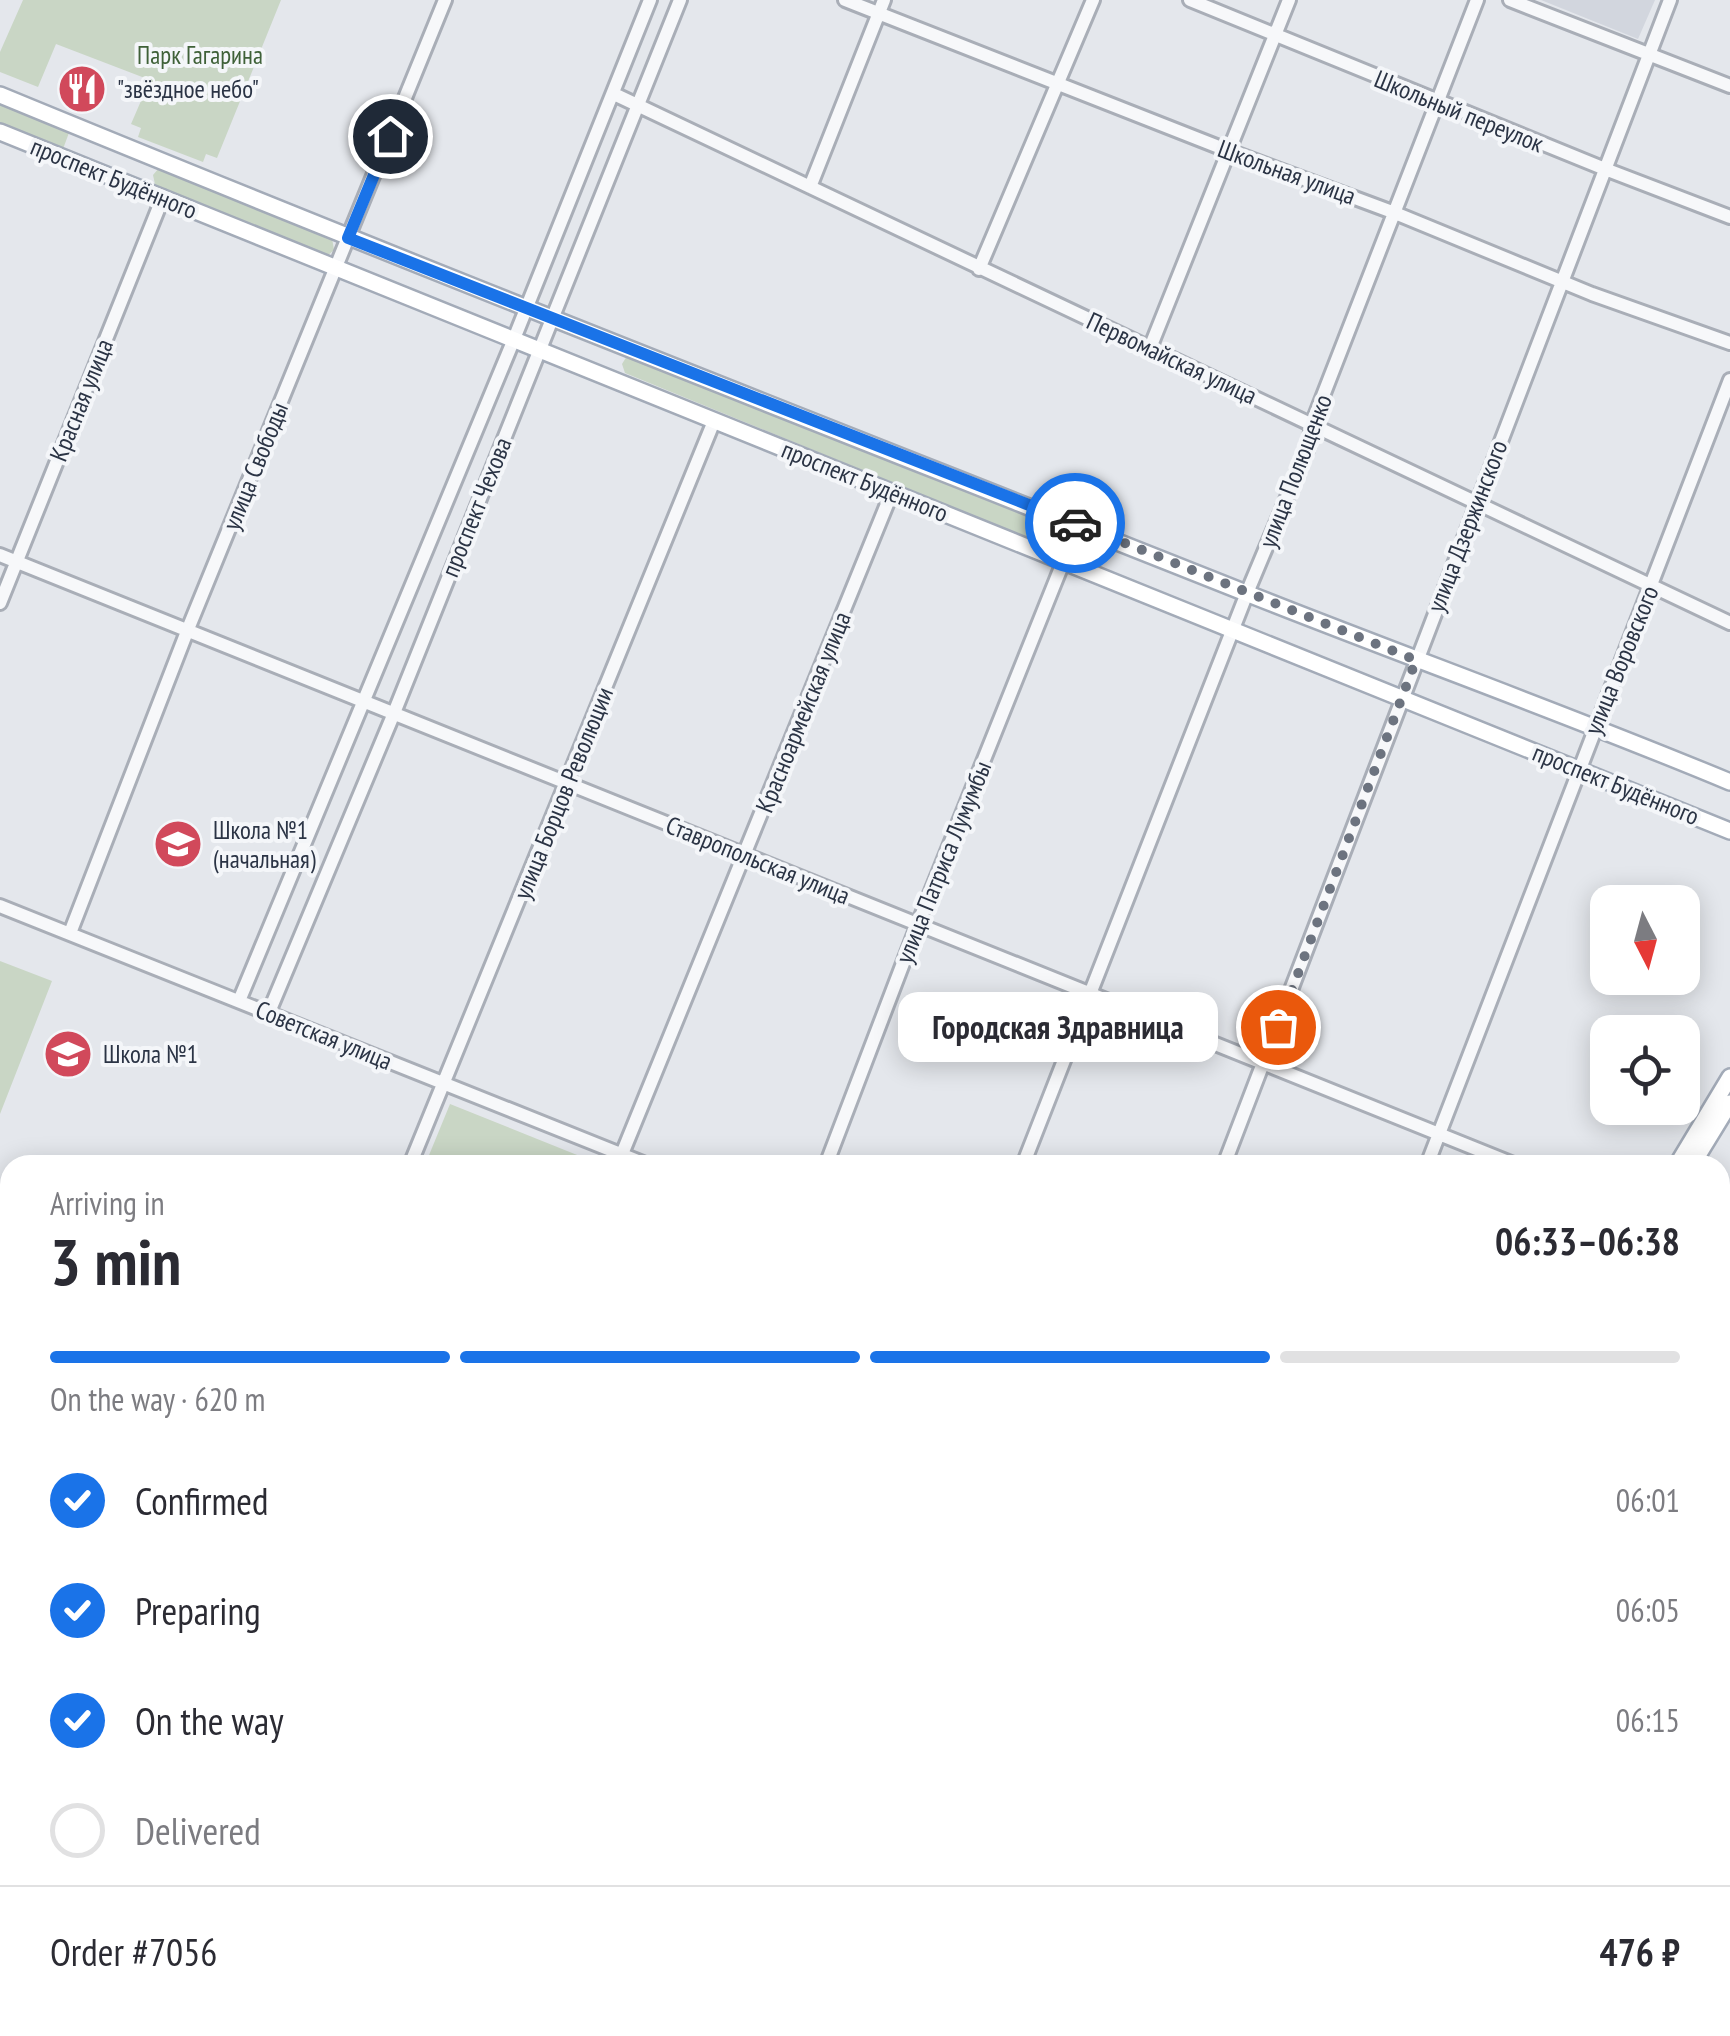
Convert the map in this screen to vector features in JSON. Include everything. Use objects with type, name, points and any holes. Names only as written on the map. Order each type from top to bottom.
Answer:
[{"type":"main road","name":"проспект Будённого","points":[[0,95],[348,238],[1246,594],[1596,726],[1730,782]]},
{"type":"main road","points":[[66,158],[77,127]]},
{"type":"main road","name":"проспект Будённого","points":[[0,132],[1730,831]]},
{"type":"main road","points":[[1057,557],[1064,519]]},
{"type":"main road","points":[[1683,1155],[1730,1078]]},
{"type":"main road","points":[[1698,1155],[1730,1104]]},
{"type":"street","name":"улица Свободы","points":[[70,933],[188,628],[445,0]]},
{"type":"street","name":"проспект Чехова","points":[[239,1001],[650,0]]},
{"type":"street","name":"проспект Чехова","points":[[268,1012],[394,713],[680,0]]},
{"type":"street","name":"Школьная улица","points":[[845,0],[881,7],[1058,84],[1396,213],[1562,282],[1730,343]]},
{"type":"street","points":[[979,269],[1093,0]]},
{"type":"street","name":"Школьный переулок","points":[[1190,0],[1730,217]]},
{"type":"street","points":[[1150,348],[1289,0]]},
{"type":"street","name":"улица Полющенко","points":[[1027,1155],[1246,594],[1310,446],[1312,424],[1477,0]]},
{"type":"street","points":[[1510,0],[1730,86]]},
{"type":"street","name":"улица Дзержинского","points":[[1228,1155],[1670,0]]},
{"type":"street","points":[[810,187],[881,7]]},
{"type":"street","name":"Первомайская улица","points":[[614,94],[1730,623]]},
{"type":"street","name":"Красная улица","points":[[0,603],[163,197]]},
{"type":"street","name":"улица Воровского","points":[[1431,1155],[1730,380]]},
{"type":"street","name":"улица Борцов Революции","points":[[414,1155],[714,421]]},
{"type":"street","name":"Красноармейская улица","points":[[622,1154],[892,492]]},
{"type":"street","name":"Ставропольская улица","points":[[0,555],[1491,1155]]},
{"type":"street","name":"улица Патриса Лумумбы","points":[[830,1155],[1057,557]]},
{"type":"street","name":"Советская улица","points":[[0,906],[622,1154]]},
{"type":"shaded area","points":[[1541,0],[1655,0],[1638,39]]},
{"type":"green space","name":"Парк Гагарина","points":[[23,0],[281,0],[217,158],[206,154],[203,162],[138,137],[141,128],[131,124],[150,80],[56,44],[38,87],[0,72],[0,52]]},
{"type":"green space","points":[[0,101],[70,130],[63,149],[0,125]]},
{"type":"green space","points":[[159,168],[167,168],[332,238],[334,250],[326,257],[156,189],[153,175]]},
{"type":"green space","points":[[627,356],[1037,520],[1045,525],[1045,540],[1040,543],[625,373],[622,364]]},
{"type":"green space","points":[[0,961],[52,981],[0,1114]]},
{"type":"green space","points":[[450,1104],[577,1155],[429,1155]]},
{"type":"way so far","points":[[1075,523],[1416,660],[1278,1027]]},
{"type":"place","name":"\"звёздное небо\"","points":[[82,89]]},
{"type":"place","name":"Школа №1 (начальная)","points":[[178,844]]},
{"type":"place","name":"Городская Здравница","points":[[1278,1027]]},
{"type":"place","name":"Школа №1","points":[[68,1054]]},
{"type":"route","points":[[390,136],[348,238],[1075,523]]}]
